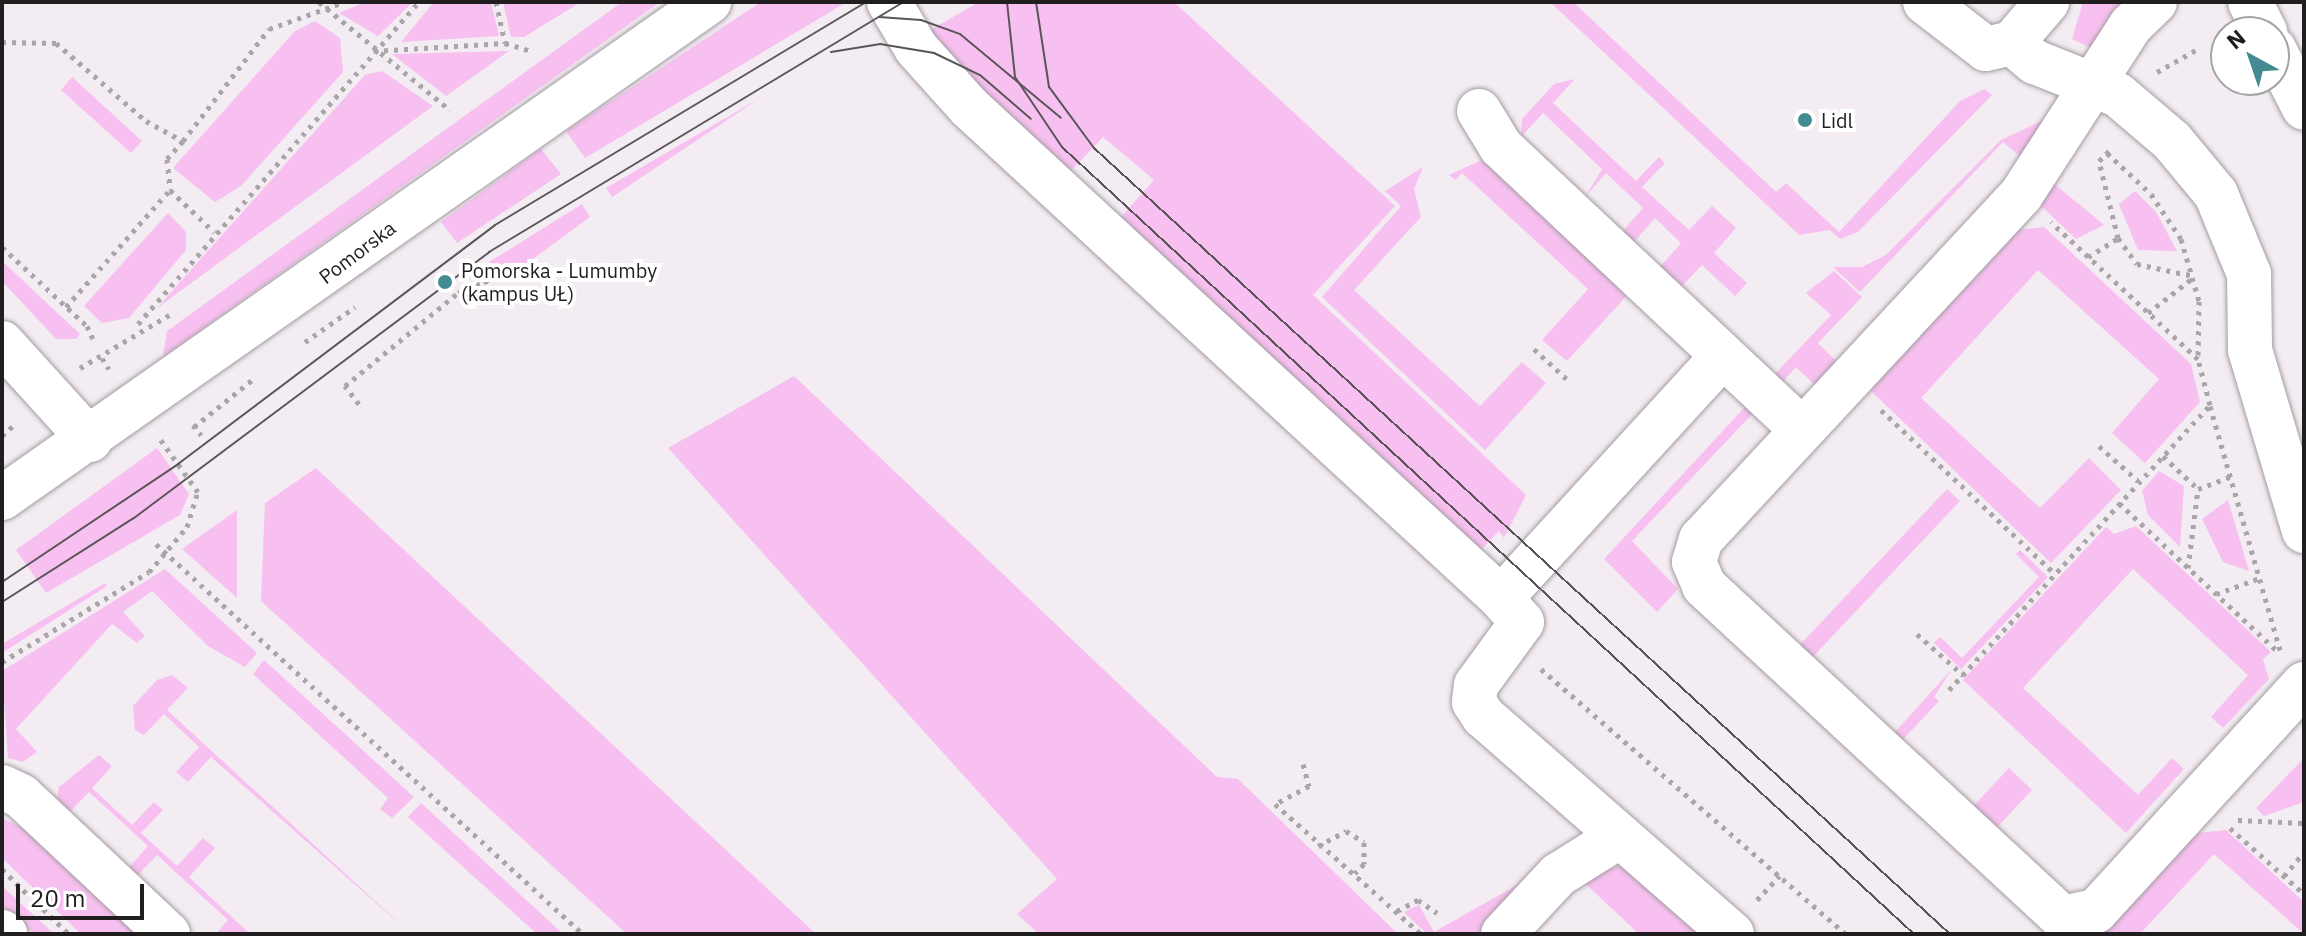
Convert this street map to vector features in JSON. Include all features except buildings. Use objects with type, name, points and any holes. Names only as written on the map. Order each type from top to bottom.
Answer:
[{"type":"street","name":"Pomorska","points":[[6,489],[90,440],[709,2]]},
{"type":"street","points":[[889,2],[916,48],[969,107],[1501,598],[1522,622],[1511,641],[1481,674],[1474,702],[1732,934]]},
{"type":"street","points":[[1925,2],[1971,43],[1986,49],[2012,43],[2047,2]]},
{"type":"street","points":[[2155,2],[2095,82],[2021,195],[1701,539],[1697,574],[2053,916],[2096,911],[2304,684]]},
{"type":"street","points":[[2012,43],[2058,73],[2095,82],[2143,115],[2192,161],[2238,234],[2249,274],[2250,350],[2304,531]]},
{"type":"street","points":[[2290,80],[2304,108]]},
{"type":"street","points":[[1479,111],[1501,147],[1801,429]]},
{"type":"street","points":[[2,343],[90,440]]},
{"type":"street","points":[[1501,598],[1723,356]]},
{"type":"street","points":[[2,787],[21,796],[168,934]]},
{"type":"street","points":[[1503,934],[1558,875],[1620,836]]},
{"type":"path","points":[[319,2],[374,51],[450,110]]},
{"type":"path","points":[[214,232],[170,190],[167,159],[269,29],[293,14],[326,9],[344,2]]},
{"type":"path","points":[[138,324],[214,232],[419,2]]},
{"type":"path","points":[[496,2],[505,43]]},
{"type":"path","points":[[2,42],[56,43],[146,121],[183,141]]},
{"type":"path","points":[[374,51],[505,43],[531,51]]},
{"type":"path","points":[[2143,115],[2099,161],[2118,238],[2137,264],[2195,276]]},
{"type":"path","points":[[2107,153],[2170,217],[2195,276],[2198,359],[2282,657],[2119,503]]},
{"type":"path","points":[[66,307],[170,190]]},
{"type":"path","points":[[2021,195],[2198,359]]},
{"type":"path","points":[[2088,257],[2118,238]]},
{"type":"path","points":[[2,247],[66,307],[95,343]]},
{"type":"path","points":[[2148,313],[2195,276]]},
{"type":"path","points":[[359,404],[345,386],[458,293],[485,280],[498,298]]},
{"type":"path","points":[[74,370],[171,314]]},
{"type":"path","points":[[1534,349],[1570,382]]},
{"type":"path","points":[[1848,379],[2055,574]]},
{"type":"path","points":[[1949,690],[2210,405]]},
{"type":"path","points":[[187,418],[201,435]]},
{"type":"path","points":[[2,662],[168,554],[199,499],[160,439]]},
{"type":"path","points":[[2099,446],[2138,481]]},
{"type":"path","points":[[2163,456],[2198,489]]},
{"type":"path","points":[[2198,489],[2230,477]]},
{"type":"path","points":[[2188,568],[2198,489]]},
{"type":"path","points":[[156,544],[583,934]]},
{"type":"path","points":[[2216,594],[2260,578]]},
{"type":"path","points":[[1917,634],[1963,675]]},
{"type":"path","points":[[1511,641],[1846,934]]},
{"type":"path","points":[[1303,764],[1309,786],[1275,804],[1318,846],[1355,873],[1421,934]]},
{"type":"path","points":[[2304,823],[2221,819],[2304,894]]},
{"type":"path","points":[[1318,846],[1346,831],[1364,842],[1364,864],[1355,873]]},
{"type":"path","points":[[2284,876],[2304,852]]},
{"type":"path","points":[[1397,912],[1418,900],[1437,913]]},
{"type":"shaded area","points":[[365,2],[413,2],[378,36],[339,13]]},
{"type":"shaded area","points":[[434,2],[491,2],[499,36],[401,42]]},
{"type":"shaded area","points":[[503,2],[581,2],[524,37],[511,37]]},
{"type":"shaded area","points":[[622,2],[660,2],[163,357],[167,331]]},
{"type":"shaded area","points":[[761,2],[847,2],[585,158],[566,131]]},
{"type":"shaded area","points":[[979,2],[1174,2],[1395,206],[1313,295],[1526,495],[1504,538],[1499,531],[1480,551],[1121,217],[1154,180],[1103,137],[1070,172],[978,87],[930,30]]},
{"type":"shaded area","points":[[1550,2],[1573,2],[1776,192],[1786,183],[1839,232],[1960,101],[1985,89],[1992,95],[1858,232],[1840,239],[1830,230],[1799,235]]},
{"type":"shaded area","points":[[2083,2],[2122,2],[2093,49],[2072,39]]},
{"type":"shaded area","points":[[315,21],[340,38],[343,72],[241,186],[215,202],[173,168],[295,31]]},
{"type":"shaded area","points":[[509,51],[446,96],[392,54]]},
{"type":"shaded area","points":[[382,71],[433,106],[157,308],[365,75]]},
{"type":"shaded area","points":[[72,77],[142,141],[131,153],[61,90]]},
{"type":"shaded area","points":[[1575,79],[1553,103],[1636,181],[1659,157],[1665,163],[1642,187],[1689,230],[1712,206],[1736,228],[1714,253],[1747,283],[1735,296],[1702,265],[1681,287],[1659,268],[1681,243],[1655,218],[1633,243],[1622,232],[1643,208],[1606,173],[1585,197],[1602,169],[1543,113],[1521,137],[1522,119],[1554,84]]},
{"type":"shaded area","points":[[760,98],[612,197],[606,188]]},
{"type":"shaded area","points":[[2054,115],[2026,161],[2003,142],[1860,292],[1833,267],[1862,267],[1886,255],[2001,140]]},
{"type":"shaded area","points":[[541,149],[561,174],[457,243],[441,222]]},
{"type":"shaded area","points":[[1486,158],[1632,290],[1567,361],[1542,340],[1588,289],[1462,173],[1455,180],[1449,175]]},
{"type":"shaded area","points":[[1423,167],[1414,189],[1421,217],[1354,290],[1480,406],[1522,362],[1546,383],[1485,450],[1322,297],[1401,206],[1385,191]]},
{"type":"shaded area","points":[[2052,182],[2104,225],[2076,239],[2038,203]]},
{"type":"shaded area","points":[[2135,191],[2156,212],[2177,251],[2138,250],[2119,204]]},
{"type":"shaded area","points":[[582,204],[590,217],[503,281],[489,262]]},
{"type":"shaded area","points":[[168,213],[186,232],[186,250],[129,318],[102,323],[84,306]]},
{"type":"shaded area","points":[[2044,227],[2191,364],[2200,402],[2145,463],[2112,433],[2159,379],[2038,270],[1921,398],[2040,508],[2089,458],[2121,490],[2051,563],[1868,388],[2016,230]]},
{"type":"shaded area","points":[[2,261],[80,334],[76,339],[56,339],[2,281]]},
{"type":"shaded area","points":[[1834,271],[1862,297],[1818,343],[1840,365],[1820,390],[1796,367],[1779,386],[1775,374],[1831,315],[1806,293]]},
{"type":"shaded area","points":[[794,376],[1217,777],[1238,779],[1398,934],[1039,934],[1017,914],[1057,879],[668,448]]},
{"type":"shaded area","points":[[1745,407],[1756,410],[1632,541],[1678,589],[1657,612],[1604,559]]},
{"type":"shaded area","points":[[157,448],[189,494],[180,515],[46,593],[16,550]]},
{"type":"shaded area","points":[[316,468],[816,934],[627,934],[261,601],[265,503]]},
{"type":"shaded area","points":[[2159,471],[2184,486],[2180,547],[2148,515],[2142,491]]},
{"type":"shaded area","points":[[1947,489],[1960,501],[1808,662],[1795,650]]},
{"type":"shaded area","points":[[2228,500],[2249,571],[2223,562],[2202,519]]},
{"type":"shaded area","points":[[237,510],[237,598],[182,549]]},
{"type":"shaded area","points":[[2136,526],[2271,652],[2263,659],[2269,679],[2223,728],[2211,717],[2248,675],[2133,569],[2023,688],[2138,795],[2172,758],[2184,769],[2126,833],[1963,680],[2106,527],[2114,534]]},
{"type":"shaded area","points":[[2020,550],[2048,577],[1961,669],[1934,643],[1940,637],[1962,658],[2039,577],[2016,554]]},
{"type":"shaded area","points":[[165,569],[257,653],[245,667],[208,646],[152,591],[123,612],[145,636],[137,643],[112,624],[16,729],[37,752],[23,762],[8,758],[2,671]]},
{"type":"shaded area","points":[[105,583],[107,586],[2,653],[2,644]]},
{"type":"shaded area","points":[[264,660],[414,797],[392,818],[380,809],[388,798],[253,674]]},
{"type":"shaded area","points":[[1952,669],[1934,697],[1939,701],[1895,748],[1887,741]]},
{"type":"shaded area","points":[[172,675],[188,688],[167,710],[411,934],[211,757],[188,782],[176,772],[199,747],[164,714],[144,735],[135,730],[133,706],[157,680]]},
{"type":"shaded area","points":[[99,755],[112,766],[92,788],[132,825],[154,802],[163,810],[141,833],[177,866],[203,838],[215,848],[189,877],[250,934],[216,934],[228,920],[157,855],[135,878],[127,870],[148,846],[89,792],[68,814],[56,802],[59,787]]},
{"type":"shaded area","points":[[2304,758],[2304,802],[2264,816],[2256,808]]},
{"type":"shaded area","points":[[2009,768],[2032,790],[1988,837],[1965,815]]},
{"type":"shaded area","points":[[421,803],[563,934],[537,934],[408,817]]},
{"type":"shaded area","points":[[2,818],[23,828],[137,934],[81,934],[2,858]]},
{"type":"shaded area","points":[[2226,830],[2304,902],[2304,934],[2214,854],[2140,934],[2071,934],[2190,834]]},
{"type":"shaded area","points":[[1621,866],[1707,934],[1639,934],[1577,876]]},
{"type":"shaded area","points":[[1526,880],[1480,934],[1427,934],[1404,912],[1419,905],[1434,932]]},
{"type":"shaded area","points":[[2,886],[54,934],[34,934],[2,906]]},
{"type":"tram line","points":[[2,582],[178,464],[495,225],[866,2]]},
{"type":"tram line","points":[[2,602],[134,518],[489,252],[903,2]]},
{"type":"tram line","points":[[1007,2],[1015,77],[1062,147],[1914,934]]},
{"type":"tram line","points":[[1036,2],[1049,87],[1094,148],[1950,934]]},
{"type":"tram line","points":[[879,17],[921,20],[960,34],[1061,118]]},
{"type":"tram line","points":[[831,52],[880,44],[934,53],[980,75],[1031,119]]},
{"type":"place","name":"Lidl","points":[[1805,120]]},
{"type":"place","name":"Pomorska - Lumumby (kampus UŁ)","points":[[445,282]]}]
